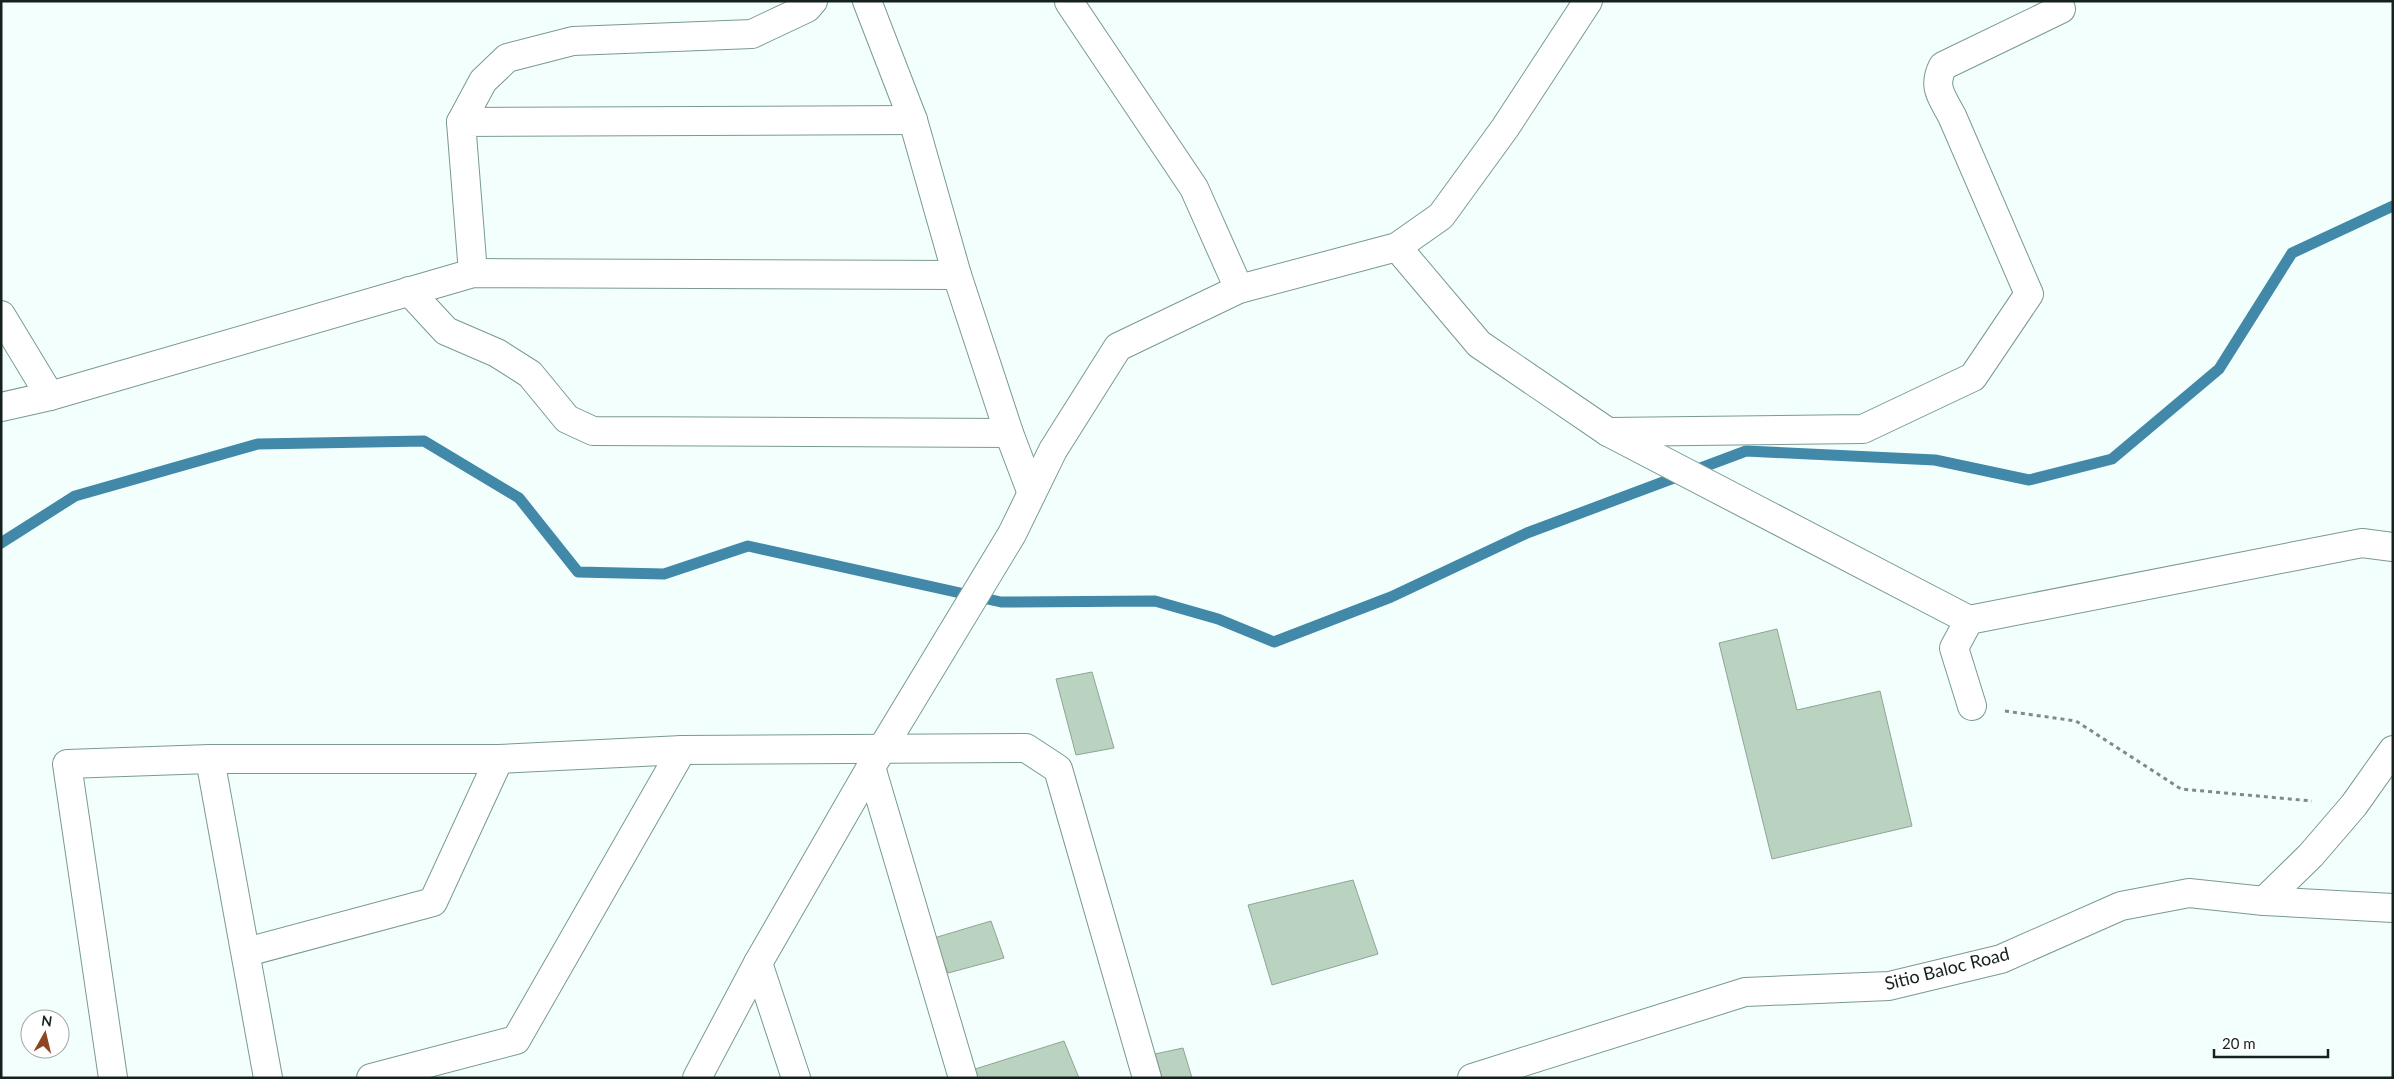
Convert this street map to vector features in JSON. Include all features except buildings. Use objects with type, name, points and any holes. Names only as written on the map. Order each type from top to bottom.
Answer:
[{"type":"street","points":[[472,273],[461,122],[483,81],[507,58],[573,41],[752,34],[807,8],[813,1]]},
{"type":"street","points":[[867,1],[913,120],[957,275],[1008,433],[1031,491]]},
{"type":"street","points":[[696,1078],[758,963],[877,757],[1012,534],[1031,491],[1053,450],[1118,347],[1239,289],[1397,247],[1442,216],[1506,128],[1588,1]]},
{"type":"street","points":[[1068,2],[1194,188],[1239,289]]},
{"type":"street","points":[[1608,432],[1863,429],[1974,378],[2029,294],[1952,116],[1938,89],[1938,76],[1943,66],[2061,9]]},
{"type":"street","points":[[461,122],[913,120]]},
{"type":"street","points":[[1397,247],[1479,344],[1608,432],[1969,620],[2362,543],[2393,547]]},
{"type":"street","points":[[1,407],[50,396],[472,273],[957,275]]},
{"type":"street","points":[[409,290],[446,331],[497,353],[530,374],[567,419],[593,431],[1008,433]]},
{"type":"street","points":[[1,315],[50,396]]},
{"type":"street","points":[[1969,620],[1954,648],[1972,706]]},
{"type":"street","points":[[113,1078],[67,764],[210,759],[499,759],[682,750],[877,757],[1026,748],[1058,769],[1147,1078]]},
{"type":"street","points":[[371,1078],[516,1040],[682,750]]},
{"type":"street","points":[[2264,901],[2311,855],[2354,805],[2393,750]]},
{"type":"street","points":[[877,757],[963,1078]]},
{"type":"street","points":[[210,759],[247,952],[268,1078]]},
{"type":"street","points":[[247,952],[433,902],[499,759]]},
{"type":"street","name":"Sitio Baloc Road","points":[[1472,1078],[1745,992],[1889,986],[2001,959],[2121,906],[2189,893],[2264,901],[2393,908]]},
{"type":"street","points":[[758,963],[796,1078]]},
{"type":"path","points":[[1972,706],[2076,721],[2181,789],[2354,805]]},
{"type":"waterway","points":[[1,543],[75,496],[258,444],[424,441],[519,498],[578,572],[664,574],[748,546],[1001,602],[1155,601],[1218,619],[1274,642],[1391,597],[1527,533],[1746,451],[1935,460],[2029,480],[2112,459],[2219,369],[2292,253],[2393,206]]}]
